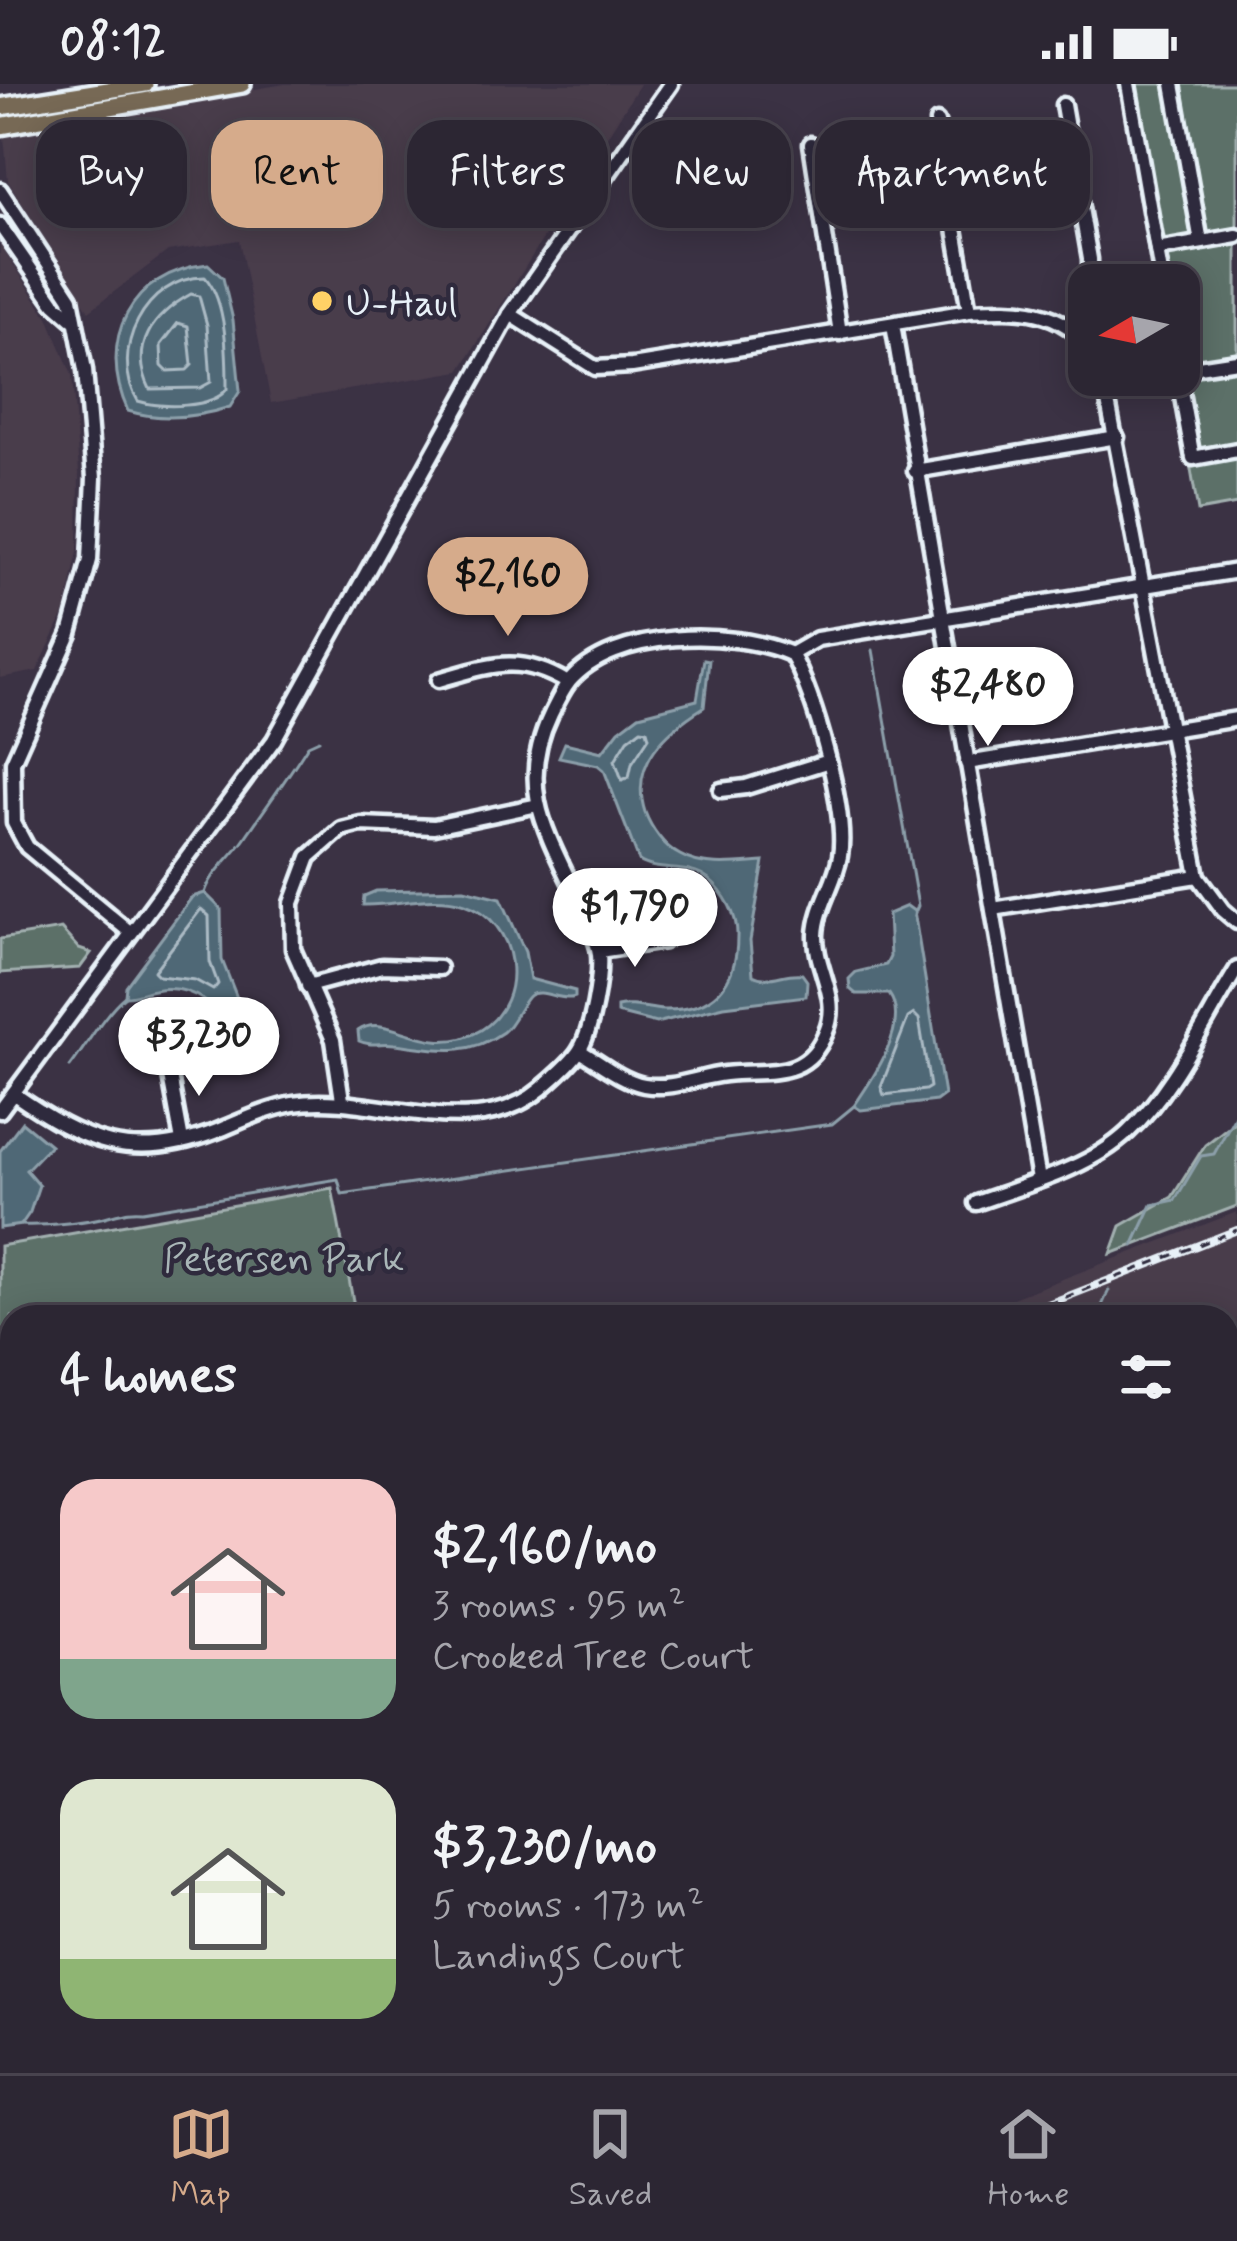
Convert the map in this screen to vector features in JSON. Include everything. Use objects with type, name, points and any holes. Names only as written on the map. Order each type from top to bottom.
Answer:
[{"type":"main road","points":[[0,107],[145,84]]},
{"type":"main road","points":[[0,126],[242,84]]},
{"type":"street","points":[[0,1112],[274,740],[510,314],[671,84]]},
{"type":"street","points":[[1128,84],[1159,264]]},
{"type":"street","points":[[1173,84],[1201,242]]},
{"type":"street","points":[[1063,105],[1090,264]]},
{"type":"street","points":[[811,143],[840,333]]},
{"type":"street","points":[[0,190],[71,298],[85,370],[92,455],[89,560],[70,634],[6,761],[14,823],[27,847],[131,933]]},
{"type":"street","points":[[0,224],[55,304],[72,319]]},
{"type":"street","points":[[955,228],[969,311]]},
{"type":"street","points":[[1157,250],[1237,236]]},
{"type":"street","points":[[0,258],[28,238]]},
{"type":"street","points":[[510,314],[595,368],[969,311],[1018,309],[1068,324]]},
{"type":"street","points":[[893,326],[1039,1180]]},
{"type":"street","points":[[1200,368],[1237,361]]},
{"type":"street","points":[[1108,396],[1198,876],[1237,922]]},
{"type":"street","points":[[1183,396],[1192,458],[1237,450]]},
{"type":"street","points":[[915,471],[1117,437]]},
{"type":"street","points":[[791,654],[817,639],[1237,571]]},
{"type":"street","points":[[14,1094],[82,1137],[145,1147],[182,1141],[280,1106],[342,1100],[454,1117],[497,1110],[537,1093],[580,1051],[594,1006],[599,951],[538,805],[536,767],[541,737],[568,683],[594,662],[637,643],[662,639],[762,642],[791,654],[809,690],[842,831],[840,857],[816,935],[832,1003],[828,1030],[817,1048],[790,1069],[772,1074],[728,1073],[676,1086],[642,1085],[580,1051]]},
{"type":"street","points":[[439,680],[494,664],[522,663],[568,683]]},
{"type":"street","points":[[967,763],[1237,719]]},
{"type":"street","points":[[721,790],[826,762]]},
{"type":"street","points":[[342,1100],[333,1040],[292,949],[292,903],[310,857],[341,829],[361,824],[434,827],[538,805]]},
{"type":"street","points":[[993,908],[1198,876]]},
{"type":"street","points":[[599,951],[664,941]]},
{"type":"street","points":[[308,986],[382,966],[439,968]]},
{"type":"street","points":[[976,1203],[1039,1180],[1126,1135],[1153,1104],[1237,969]]},
{"type":"street","points":[[168,1065],[182,1141]]},
{"type":"shaded area","points":[[285,84],[640,84],[608,135],[608,120],[407,120],[407,228],[550,228],[460,371],[271,403],[239,240],[168,251],[89,311],[37,228],[187,228],[187,120],[66,120]]},
{"type":"shaded area","points":[[36,125],[36,226],[8,181],[4,136]]},
{"type":"shaded area","points":[[0,244],[48,317],[72,375],[79,473],[78,552],[65,612],[37,671],[0,678]]},
{"type":"shaded area","points":[[1237,1212],[1237,1305],[994,1305]]},
{"type":"green space","points":[[1125,84],[1237,84],[1237,504],[1198,511],[1179,396],[1200,396],[1200,264],[1155,264]]},
{"type":"green space","points":[[61,929],[79,949],[91,953],[80,968],[0,973],[0,939]]},
{"type":"green space","points":[[1237,1120],[1237,1206],[1111,1254],[1121,1226],[1172,1197],[1205,1145]]},
{"type":"green space","name":"Petersen Park","points":[[332,1188],[354,1305],[0,1305],[0,1246]]},
{"type":"water","points":[[208,264],[223,278],[233,320],[240,391],[230,407],[205,413],[166,417],[128,411],[116,360],[127,314],[158,280]]},
{"type":"water","points":[[704,659],[709,660],[704,707],[665,737],[647,763],[641,794],[645,812],[663,842],[689,859],[721,864],[764,862],[750,941],[753,975],[802,974],[807,981],[806,996],[724,1006],[656,1023],[617,1013],[617,1007],[681,1009],[719,992],[736,954],[733,913],[720,891],[701,875],[639,861],[604,770],[559,757],[565,743],[602,752],[639,715],[697,700]]},
{"type":"water","points":[[464,889],[501,898],[525,952],[530,979],[575,991],[575,997],[530,995],[503,1032],[464,1049],[359,1041],[358,1031],[370,1026],[426,1039],[461,1038],[497,1017],[507,1000],[511,962],[497,927],[483,913],[440,900],[363,905],[364,896],[376,891]]},
{"type":"water","points":[[205,893],[221,909],[222,960],[247,1023],[254,1028],[268,1025],[275,1032],[274,1042],[245,1050],[216,1010],[182,990],[125,996],[126,986],[192,897]]},
{"type":"water","points":[[907,906],[914,911],[944,1095],[936,1101],[861,1110],[854,1106],[887,1052],[895,1006],[889,994],[856,994],[849,979],[856,972],[886,965],[890,957],[888,914]]},
{"type":"water","points":[[22,1122],[50,1145],[26,1170],[39,1185],[30,1212],[21,1225],[0,1228],[0,1151]]},
{"type":"waterway","points":[[873,650],[918,906],[914,915]]},
{"type":"waterway","points":[[205,893],[308,745],[319,740]]},
{"type":"waterway","points":[[70,1067],[125,996]]},
{"type":"waterway","points":[[21,1225],[80,1222],[338,1179],[342,1194],[832,1124],[854,1106]]},
{"type":"waterway","points":[[1133,1246],[1152,1205],[1175,1200],[1201,1156],[1214,1154],[1237,1112]]},
{"type":"waterway","points":[[1102,1305],[1109,1290]]},
{"type":"railway","points":[[1046,1305],[1237,1230]]},
{"type":"place","name":"U-Haul","points":[[322,301]]}]
